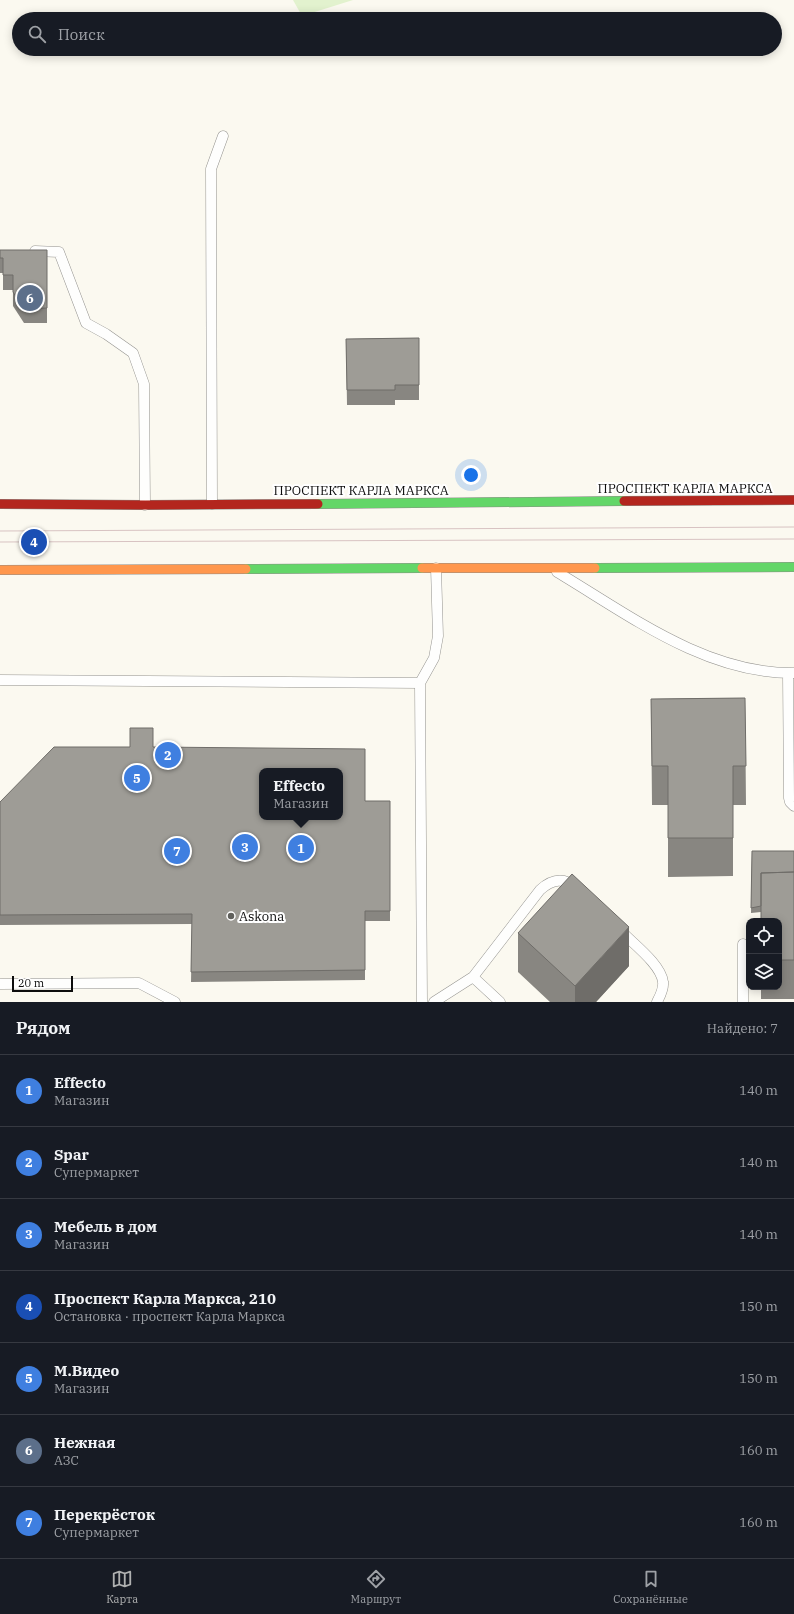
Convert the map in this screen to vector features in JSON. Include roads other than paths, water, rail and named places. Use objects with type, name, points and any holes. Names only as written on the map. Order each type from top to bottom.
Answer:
[{"type":"main road","name":"ПРОСПЕКТ КАРЛА МАРКСА","points":[[0,504],[145,505],[794,500]]},
{"type":"main road","points":[[0,570],[794,567]]},
{"type":"lane","points":[[212,504],[211,170],[223,136]]},
{"type":"lane","points":[[22,251],[59,252],[86,323],[106,334],[133,353],[144,384],[145,505]]},
{"type":"lane","points":[[422,1002],[420,683],[434,658],[438,636],[436,568]]},
{"type":"lane","points":[[551,568],[649,627],[688,648],[731,664],[771,672],[791,673],[789,798],[790,802],[794,806]]},
{"type":"lane","points":[[0,680],[420,683]]},
{"type":"lane","points":[[434,1002],[473,977],[547,883],[557,880],[567,881],[576,886],[587,897]]},
{"type":"lane","points":[[615,925],[654,964],[660,973],[663,983],[662,993],[657,1002]]},
{"type":"lane","points":[[743,944],[743,1002]]},
{"type":"lane","points":[[473,977],[500,1002]]},
{"type":"lane","points":[[0,984],[139,983],[174,1002]]},
{"type":"tram line","points":[[0,531],[794,527]]},
{"type":"tram line","points":[[0,542],[794,539]]},
{"type":"place","name":"Нежная","points":[[30,298]]},
{"type":"place","name":"Проспект Карла Маркса, 210","points":[[34,542]]},
{"type":"place","name":"Spar","points":[[168,755]]},
{"type":"place","name":"М.Видео","points":[[137,778]]},
{"type":"place","name":"Мебель в дом","points":[[245,847]]},
{"type":"place","name":"Effecto","points":[[301,848]]},
{"type":"place","name":"Перекрёсток","points":[[177,851]]},
{"type":"place","name":"Askona","points":[[231,916]]}]
